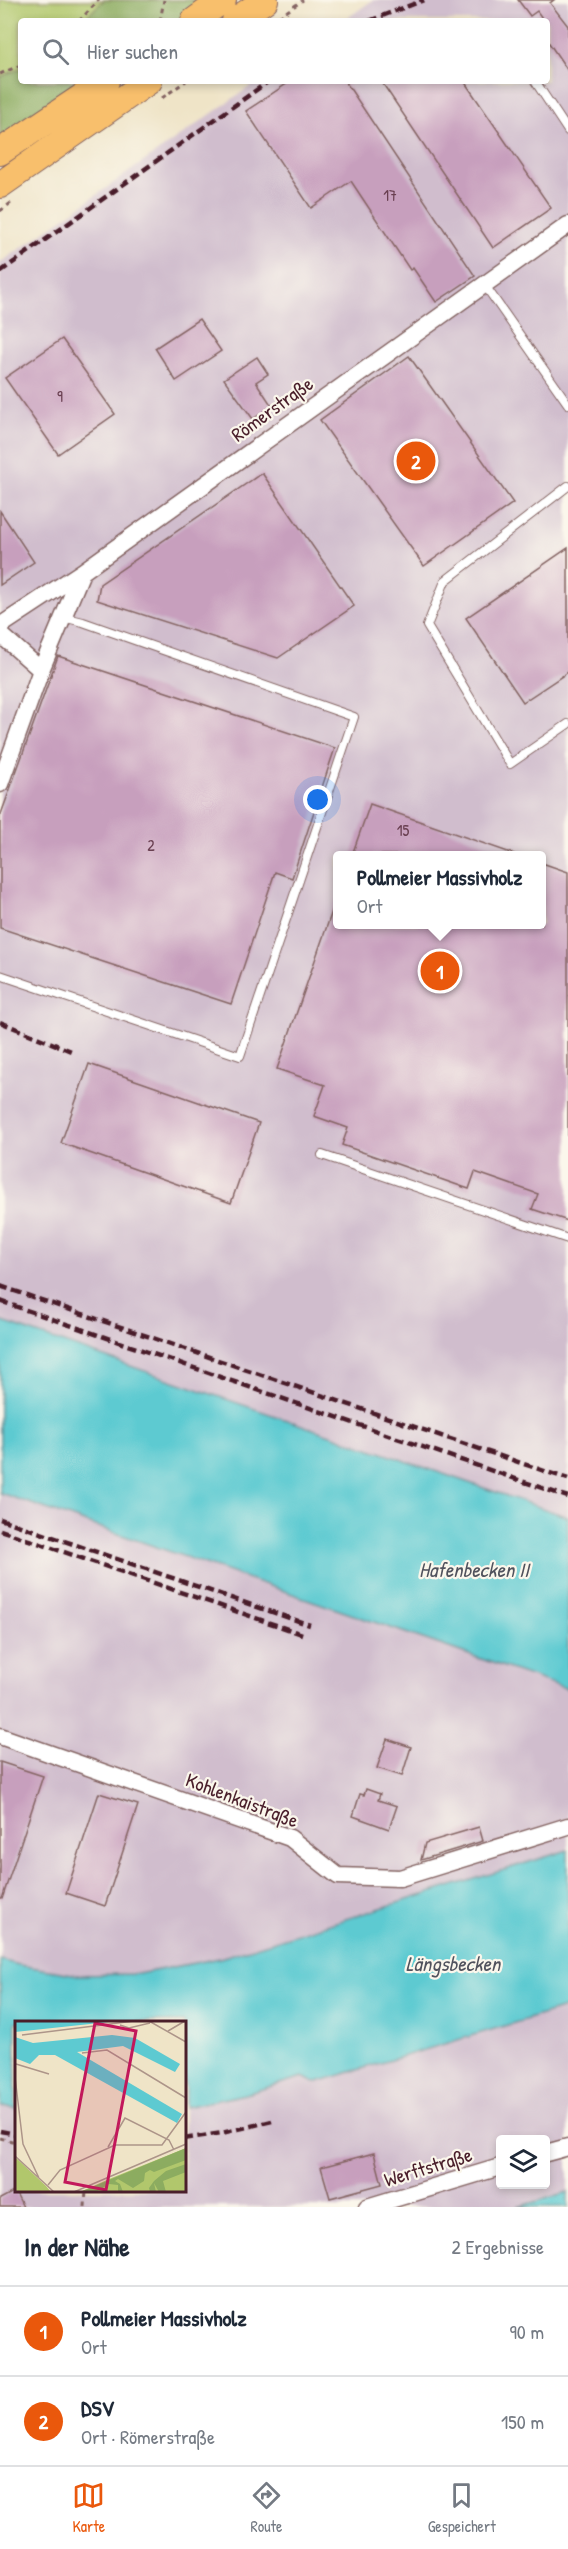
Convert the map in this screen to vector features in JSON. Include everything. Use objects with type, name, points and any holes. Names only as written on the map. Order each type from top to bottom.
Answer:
[{"type":"main road","points":[[198,18],[223,0]]},
{"type":"main road","points":[[239,18],[265,0]]},
{"type":"main road","points":[[0,152],[102,84]]},
{"type":"main road","points":[[0,185],[145,84]]},
{"type":"street","name":"Römerstraße","points":[[0,626],[82,572],[483,283],[568,225]]},
{"type":"street","points":[[0,783],[41,670],[82,572]]},
{"type":"street","points":[[0,634],[41,670]]},
{"type":"street","name":"Kohlenkaistraße","points":[[0,1736],[290,1838],[338,1876],[400,1878],[568,1826]]},
{"type":"street","points":[[550,2152],[568,2147]]},
{"type":"street","name":"Werftstraße","points":[[367,2207],[496,2168]]},
{"type":"lane","points":[[537,84],[568,131]]},
{"type":"lane","points":[[483,283],[568,404]]},
{"type":"lane","points":[[568,486],[445,581],[427,626],[510,764],[568,724]]},
{"type":"lane","points":[[0,975],[240,1056],[354,717],[63,617]]},
{"type":"lane","points":[[322,1155],[568,1239]]},
{"type":"path","points":[[82,18],[99,0]]},
{"type":"path","points":[[161,18],[164,0]]},
{"type":"path","points":[[276,18],[303,0]]},
{"type":"path","points":[[0,74],[18,66]]},
{"type":"path","points":[[0,2138],[15,2142]]},
{"type":"path","points":[[85,2207],[86,2192]]},
{"type":"shaded area","points":[[373,0],[568,0],[568,2192],[518,2207],[0,2207],[0,263],[254,84],[550,84],[550,18],[347,18]]},
{"type":"green space","points":[[0,0],[210,0],[184,18],[18,18],[18,84],[20,84],[0,148]]},
{"type":"green space","points":[[104,0],[210,0],[184,18],[85,18]]},
{"type":"green space","points":[[18,69],[18,84],[91,84],[0,148],[0,77]]},
{"type":"water","name":"Hafenbecken II","points":[[0,1321],[568,1517],[568,1689],[0,1493]]},
{"type":"water","name":"Längsbecken","points":[[568,1850],[568,2007],[314,2083],[303,2077],[245,2094],[186,2107],[186,2021],[15,2021],[15,2109],[0,2107],[0,1960],[78,1975],[138,1974],[220,1958]]},
{"type":"water","points":[[568,2192],[568,2207],[518,2207]]},
{"type":"building","points":[[518,0],[554,0],[550,3],[568,26],[568,71],[550,44],[550,18],[542,18],[537,11],[530,16]]},
{"type":"building","points":[[286,84],[347,84],[475,276],[436,302],[413,268],[410,270],[351,181],[311,208],[246,111]]},
{"type":"building","points":[[383,84],[466,84],[551,208],[493,248]]},
{"type":"building","points":[[199,319],[221,351],[176,381],[155,348]]},
{"type":"building","points":[[62,339],[115,414],[58,454],[5,378]]},
{"type":"building","points":[[409,356],[513,503],[424,566],[320,420]]},
{"type":"building","points":[[257,357],[268,374],[256,382],[272,406],[253,419],[224,379]]},
{"type":"building","points":[[262,473],[354,606],[278,658],[97,600],[100,584]]},
{"type":"building","points":[[0,511],[34,562],[0,585]]},
{"type":"building","points":[[568,548],[568,672],[523,702],[466,618]]},
{"type":"building","points":[[58,656],[335,748],[292,878],[275,872],[231,1004],[0,928],[0,817]]},
{"type":"building","points":[[370,804],[505,851],[353,851]]},
{"type":"building","points":[[546,864],[568,872],[568,1221],[532,1209],[538,1194],[475,1172],[469,1189],[342,1145],[348,1128],[314,1116],[325,1085],[277,1069],[333,909],[333,929],[546,929]]},
{"type":"building","points":[[89,1064],[259,1123],[231,1203],[61,1143]]},
{"type":"building","points":[[387,1739],[411,1747],[402,1776],[377,1768]]},
{"type":"building","points":[[0,1762],[43,1776],[2,1899],[0,1899]]},
{"type":"building","points":[[366,1789],[380,1794],[378,1800],[397,1806],[389,1829],[353,1816],[360,1794],[364,1795]]},
{"type":"building","points":[[99,1793],[138,1805],[105,1906],[66,1893]]},
{"type":"building","points":[[479,1827],[483,1841],[421,1860],[425,1843]]},
{"type":"building","points":[[374,2153],[382,2184],[330,2198],[321,2167]]},
{"type":"building","points":[[15,2191],[23,2207],[0,2207],[0,2199]]},
{"type":"railway","points":[[377,18],[424,0]]},
{"type":"railway","points":[[0,272],[265,84]]},
{"type":"railway","points":[[0,1022],[71,1051]]},
{"type":"railway","points":[[0,1286],[568,1479]]},
{"type":"railway","points":[[0,1301],[568,1497]]},
{"type":"railway","points":[[0,1519],[310,1625]]},
{"type":"railway","points":[[0,1530],[305,1635]]},
{"type":"railway","points":[[186,2139],[272,2121]]},
{"type":"railway","points":[[0,2131],[15,2134]]},
{"type":"place","name":"DSV","points":[[416,461]]},
{"type":"place","name":"Pollmeier Massivholz","points":[[440,971]]}]
